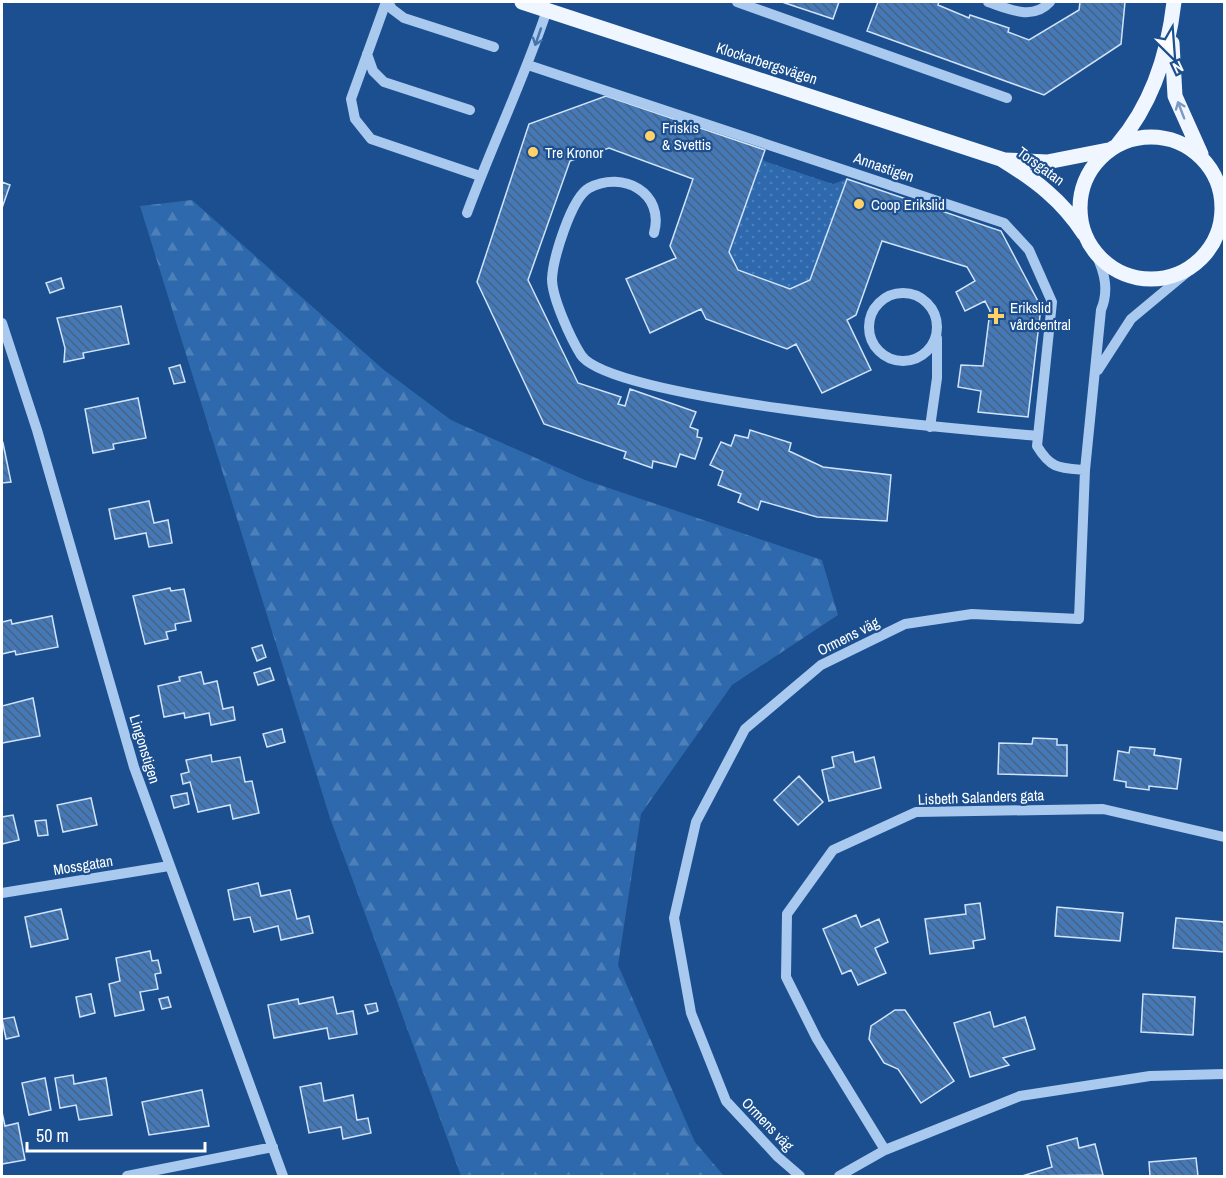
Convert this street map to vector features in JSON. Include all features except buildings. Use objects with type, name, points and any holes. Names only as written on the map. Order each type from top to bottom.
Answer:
[{"type":"main road","name":"Klockarbergsvägen","points":[[522,2],[1001,159]]},
{"type":"main road","points":[[1174,2],[1172,22],[1175,96],[1189,130],[1214,170],[1223,203],[1221,222],[1214,244],[1200,261]]},
{"type":"main road","points":[[1172,22],[1152,91],[1133,126],[1093,167],[1082,188],[1080,206],[1084,234],[1096,254],[1115,270],[1137,278],[1152,280],[1177,275],[1224,248]]},
{"type":"main road","points":[[1113,148],[1133,139],[1158,137],[1183,144],[1214,170]]},
{"type":"main road","name":"Torsgatan","points":[[1001,159],[1047,162],[1113,148]]},
{"type":"main road","name":"Torsgatan","points":[[1001,159],[1040,184],[1069,211],[1084,234]]},
{"type":"street","points":[[387,2],[404,18],[494,47]]},
{"type":"street","points":[[387,2],[351,99],[355,119],[371,139],[480,177]]},
{"type":"street","points":[[737,2],[1007,98]]},
{"type":"street","points":[[988,2],[1021,13],[1043,9],[1050,2]]},
{"type":"street","points":[[467,213],[528,65],[547,10]]},
{"type":"street","points":[[367,54],[373,71],[384,82],[470,110]]},
{"type":"street","name":"Annastigen","points":[[528,65],[1004,224],[1029,250],[1052,302],[1037,446],[1047,463],[1061,468],[1085,470]]},
{"type":"street","points":[[654,234],[657,219],[649,198],[635,185],[612,181],[588,189],[577,198],[565,228],[552,279],[556,299],[581,354],[588,363],[635,380],[755,406],[930,427],[1038,436]]},
{"type":"street","name":"Ormens väg","points":[[800,1176],[778,1157],[726,1101],[691,1013],[674,918],[696,822],[745,729],[821,665],[905,624],[972,614],[1079,619],[1085,470],[1106,286],[1103,268],[1096,254]]},
{"type":"street","points":[[1097,373],[1131,319],[1200,261]]},
{"type":"street","points":[[930,427],[937,378],[937,333],[937,320],[930,305],[920,297],[906,293],[890,296],[879,303],[869,326],[875,345],[885,356],[897,360],[908,361],[924,354],[937,333]]},
{"type":"street","name":"Lingonstigen","points":[[2,323],[33,419],[134,768],[283,1176]]},
{"type":"street","name":"Lisbeth Salanders gata","points":[[885,1150],[817,1039],[786,977],[787,914],[833,850],[916,812],[1103,809],[1224,837]]},
{"type":"street","name":"Mossgatan","points":[[2,893],[169,866]]},
{"type":"street","points":[[839,1176],[885,1150],[1020,1096],[1150,1076],[1224,1074]]},
{"type":"street","points":[[127,1176],[273,1147]]},
{"type":"green space","points":[[762,156],[764,161],[833,184],[847,179],[810,280],[790,289],[738,270],[729,252]]},
{"type":"green space","points":[[192,200],[384,370],[451,420],[585,480],[822,560],[838,615],[732,685],[641,814],[618,965],[695,1142],[724,1176],[461,1176],[330,818],[140,206]]},
{"type":"place","name":"Friskis & Svettis","points":[[650,136]]},
{"type":"place","name":"Tre Kronor","points":[[533,152]]},
{"type":"place","name":"Coop Erikslid","points":[[859,204]]},
{"type":"place","name":"Erikslid vårdcentral","points":[[996,316]]}]
